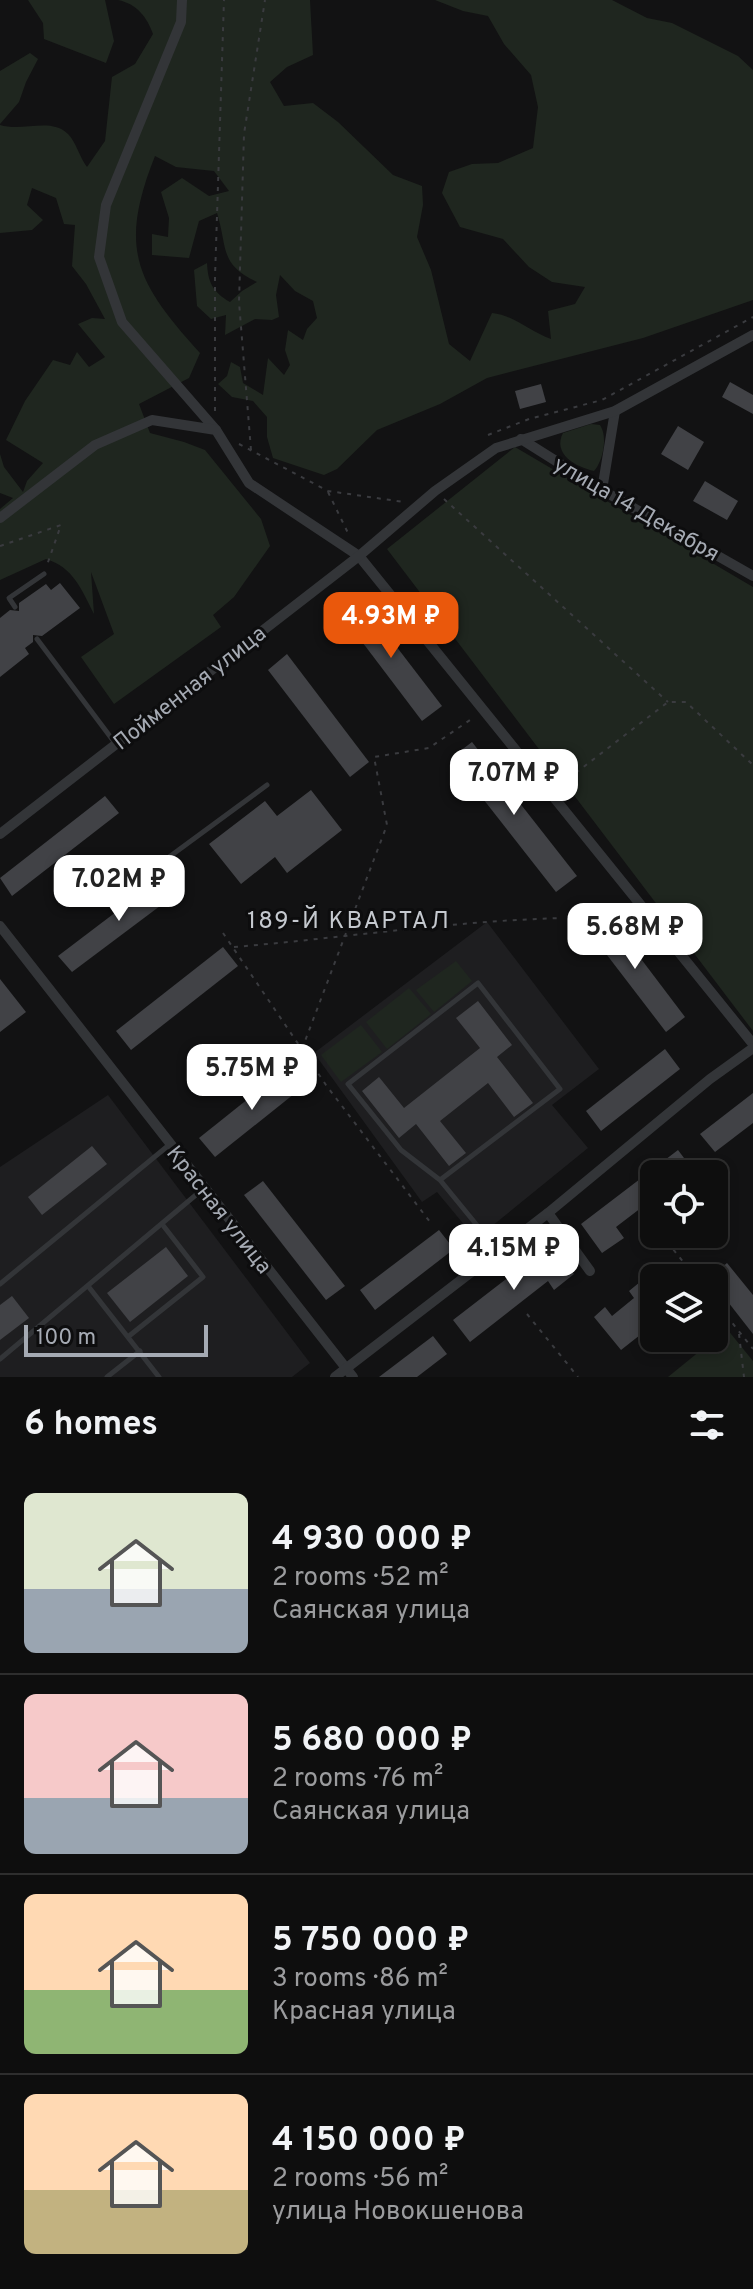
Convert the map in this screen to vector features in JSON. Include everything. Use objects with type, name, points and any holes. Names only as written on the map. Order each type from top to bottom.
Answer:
[{"type":"street","points":[[182,0],[181,22],[106,205],[99,257],[122,322],[216,430],[249,483],[359,556],[753,1046],[349,1373],[335,1377]]},
{"type":"street","name":"Пойменная улица","points":[[0,834],[359,556],[435,491],[496,448],[615,411],[753,335]]},
{"type":"street","points":[[602,490],[615,411]]},
{"type":"street","points":[[0,518],[95,445],[152,420],[216,430]]},
{"type":"street","name":"улица 14 Декабря","points":[[521,439],[602,490],[753,576]]},
{"type":"street","name":"Красная улица","points":[[0,926],[349,1373]]},
{"type":"street","points":[[548,1213],[590,1271]]},
{"type":"lane","points":[[15,607],[9,598],[44,574]]},
{"type":"lane","points":[[37,639],[116,744]]},
{"type":"lane","points":[[165,860],[267,785]]},
{"type":"lane","points":[[440,1180],[560,1089],[478,983],[348,1084],[401,1150],[440,1180],[498,1251]]},
{"type":"lane","points":[[0,1284],[169,1144]]},
{"type":"lane","points":[[0,1359],[204,1188]]},
{"type":"lane","points":[[129,1336],[203,1277],[162,1224]]},
{"type":"lane","points":[[88,1286],[159,1377]]},
{"type":"lane","points":[[107,1377],[140,1351]]},
{"type":"path","points":[[216,430],[215,277],[224,0]]},
{"type":"path","points":[[252,451],[239,287],[244,134],[265,0]]},
{"type":"path","points":[[488,435],[529,419],[602,400],[753,317]]},
{"type":"path","points":[[240,444],[328,491],[419,504]]},
{"type":"path","points":[[328,491],[359,556]]},
{"type":"path","points":[[435,491],[668,702]]},
{"type":"path","points":[[0,546],[61,525],[44,574]]},
{"type":"path","points":[[549,793],[668,702],[686,702],[753,765]]},
{"type":"path","points":[[302,1049],[387,825],[374,757],[429,748],[473,718]]},
{"type":"path","points":[[233,948],[490,920],[562,918]]},
{"type":"path","points":[[223,933],[302,1049],[430,1222]]},
{"type":"path","points":[[672,1248],[685,1264]]},
{"type":"path","points":[[527,1314],[578,1377]]},
{"type":"path","points":[[728,1317],[753,1349]]},
{"type":"path","points":[[739,1331],[744,1377]]},
{"type":"shaded area","points":[[28,0],[105,0],[114,41],[106,63],[44,39],[43,23]]},
{"type":"shaded area","points":[[118,0],[310,0],[313,55],[287,67],[270,82],[284,106],[313,103],[338,122],[393,175],[422,186],[423,205],[417,237],[431,270],[449,344],[470,361],[492,313],[508,317],[551,339],[548,311],[575,304],[585,287],[552,282],[529,267],[503,239],[460,227],[442,193],[449,172],[472,164],[498,163],[533,148],[538,107],[531,75],[504,44],[488,16],[463,11],[435,0],[612,0],[647,18],[672,23],[738,56],[753,70],[753,300],[643,338],[487,378],[440,404],[377,430],[337,469],[324,475],[273,458],[267,437],[267,417],[253,401],[232,397],[218,384],[227,376],[231,362],[240,367],[243,383],[263,395],[268,358],[284,375],[290,365],[285,350],[288,330],[303,340],[307,329],[317,318],[313,301],[295,291],[280,275],[276,295],[279,317],[272,320],[255,319],[225,335],[226,315],[211,319],[197,306],[194,270],[207,263],[212,286],[230,302],[257,282],[236,269],[231,262],[217,213],[199,221],[189,258],[152,255],[152,234],[168,237],[169,218],[161,192],[182,178],[209,196],[229,191],[214,171],[176,167],[155,156],[137,216],[136,240],[140,263],[161,305],[200,353],[189,378],[139,404],[150,433],[205,450],[261,519],[270,546],[234,597],[213,615],[221,627],[114,704],[81,657],[114,634],[91,572],[94,614],[70,574],[46,559],[0,580],[0,509],[13,498],[0,493],[0,454],[4,467],[23,492],[27,481],[43,463],[6,440],[25,401],[53,360],[70,365],[77,352],[89,367],[105,357],[78,324],[92,318],[105,319],[72,266],[75,225],[64,224],[56,198],[32,188],[27,205],[43,220],[32,230],[0,233],[0,125],[53,126],[61,129],[71,137],[87,167],[105,141],[112,77],[135,64],[153,34],[140,12]]},
{"type":"shaded area","points":[[30,53],[38,59],[19,102],[0,124],[0,71]]},
{"type":"shaded area","points":[[591,424],[600,425],[604,436],[602,455],[594,471],[573,463],[563,453],[560,440],[563,433]]},
{"type":"shaded area","points":[[515,447],[753,587],[753,1031],[387,549]]},
{"type":"shaded area","points":[[487,922],[599,1069],[552,1105],[588,1148],[476,1239],[437,1192],[422,1202],[314,1053]]},
{"type":"shaded area","points":[[456,961],[472,981],[434,1012],[416,990]]},
{"type":"shaded area","points":[[409,988],[431,1014],[387,1049],[366,1022]]},
{"type":"shaded area","points":[[361,1025],[382,1052],[341,1082],[321,1055]]},
{"type":"shaded area","points":[[108,1095],[310,1363],[292,1377],[0,1377],[0,1167]]},
{"type":"shaded area","points":[[728,1330],[753,1361],[753,1377],[668,1377],[699,1352],[728,1352]]},
{"type":"building","points":[[730,382],[753,395],[753,414],[722,397]]},
{"type":"building","points":[[541,384],[546,402],[520,409],[515,391]]},
{"type":"building","points":[[678,426],[704,442],[688,470],[661,454]]},
{"type":"building","points":[[705,481],[738,501],[727,520],[693,501]]},
{"type":"building","points":[[60,583],[80,608],[42,636],[33,635],[33,642],[25,648],[29,654],[0,677],[0,618],[10,610],[19,611],[19,603],[46,584],[51,590]]},
{"type":"building","points":[[360,599],[442,706],[422,721],[341,614]]},
{"type":"building","points":[[287,654],[369,762],[350,777],[268,670]]},
{"type":"building","points":[[472,742],[577,876],[556,892],[451,758]]},
{"type":"building","points":[[311,790],[342,830],[287,873],[275,857],[241,884],[209,844],[265,801],[277,816]]},
{"type":"building","points":[[105,796],[119,813],[12,896],[0,878]]},
{"type":"building","points":[[166,874],[180,891],[72,972],[58,956]]},
{"type":"building","points":[[604,910],[685,1017],[666,1032],[584,925]]},
{"type":"building","points":[[223,947],[238,966],[131,1050],[116,1031]]},
{"type":"building","points":[[0,979],[26,1012],[0,1032]]},
{"type":"building","points":[[478,1001],[512,1045],[497,1057],[533,1103],[514,1117],[488,1083],[440,1121],[466,1153],[449,1166],[416,1124],[399,1138],[362,1091],[379,1077],[404,1108],[480,1048],[456,1018]]},
{"type":"building","points":[[665,1049],[680,1069],[601,1131],[586,1111]]},
{"type":"building","points":[[289,1066],[304,1086],[215,1157],[199,1138]]},
{"type":"building","points":[[753,1093],[753,1123],[715,1152],[700,1134]]},
{"type":"building","points":[[92,1146],[107,1164],[42,1215],[28,1197]]},
{"type":"building","points":[[678,1150],[686,1160],[665,1160]]},
{"type":"building","points":[[640,1179],[640,1209],[616,1227],[624,1238],[602,1253],[581,1224]]},
{"type":"building","points":[[263,1181],[345,1286],[326,1300],[244,1195]]},
{"type":"building","points":[[439,1230],[454,1249],[375,1310],[360,1290]]},
{"type":"building","points":[[550,1245],[574,1274],[554,1290],[548,1281],[470,1342],[453,1320]]},
{"type":"building","points":[[166,1247],[188,1276],[130,1322],[107,1293]]},
{"type":"building","points":[[728,1264],[753,1295],[753,1334],[728,1302]]},
{"type":"building","points":[[640,1282],[640,1335],[621,1350],[594,1317],[605,1307],[612,1316],[634,1298],[629,1291]]},
{"type":"building","points":[[12,1296],[29,1318],[0,1340],[0,1305]]},
{"type":"building","points":[[433,1336],[447,1354],[417,1377],[379,1377]]},
{"type":"district","name":"189-Й КВАРТАЛ","points":[[349,920]]}]
